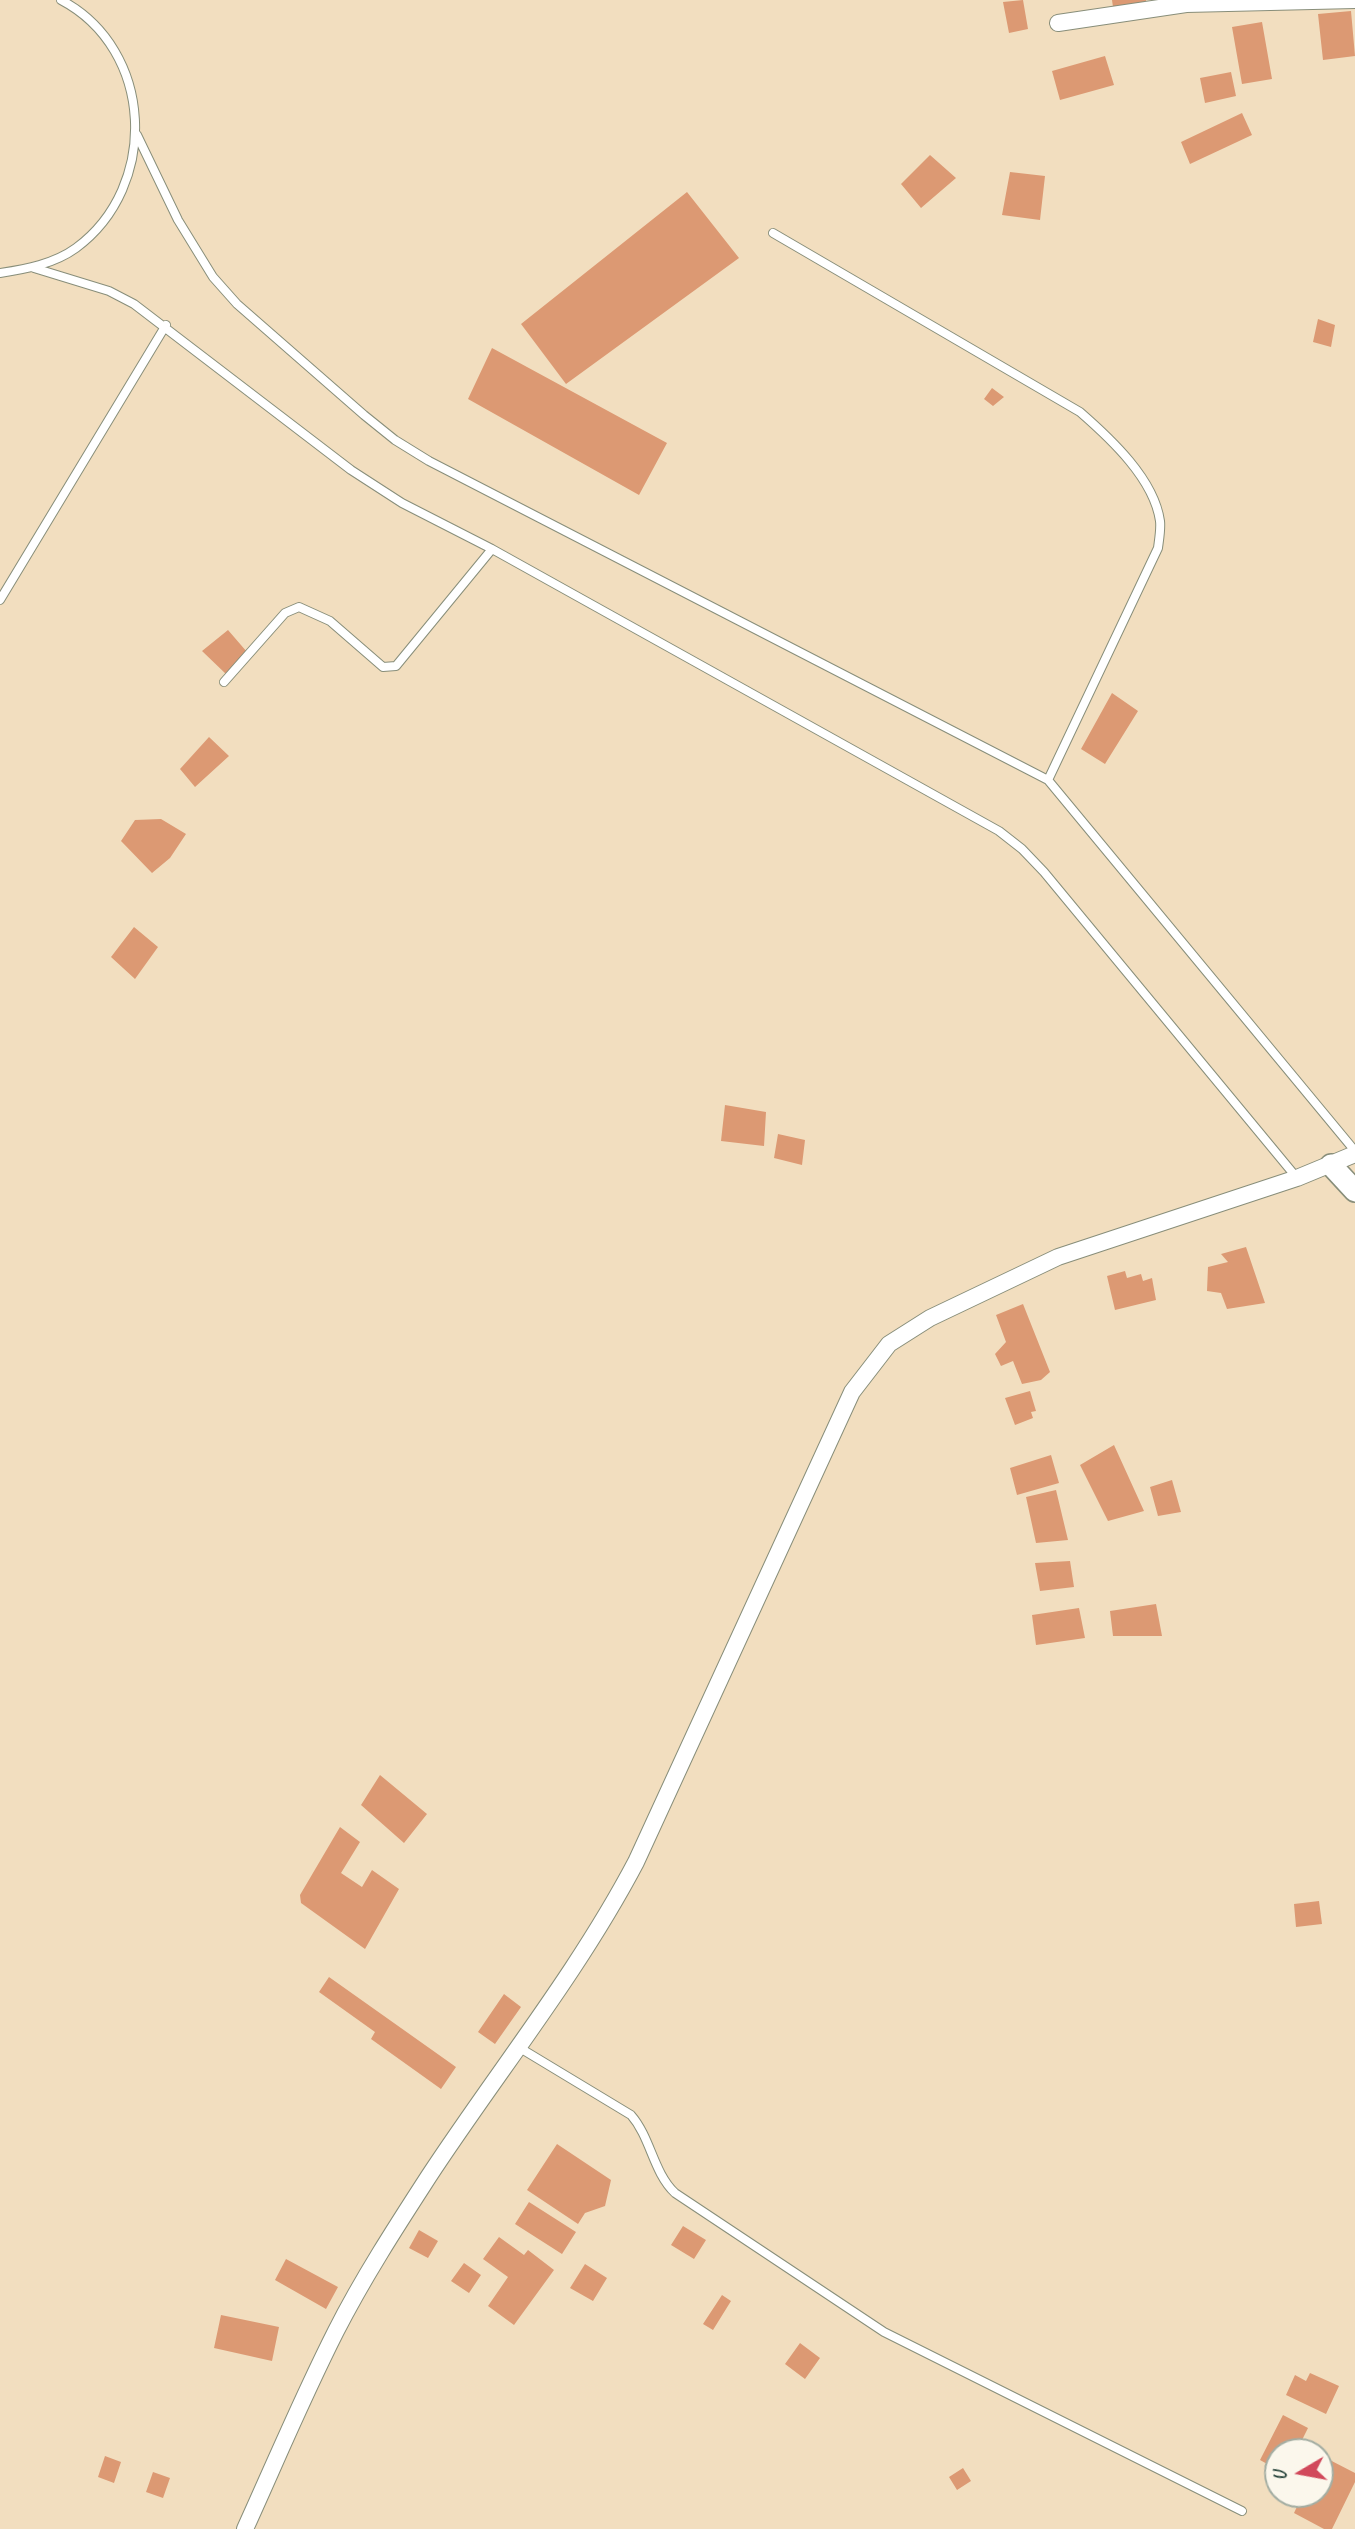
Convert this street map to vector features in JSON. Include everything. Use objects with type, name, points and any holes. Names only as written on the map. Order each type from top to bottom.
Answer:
[{"type":"main road","points":[[1331,1165],[1355,1191]]},
{"type":"street","points":[[1058,23],[1186,2],[1355,0]]},
{"type":"street","points":[[245,2529],[306,2392],[365,2278],[431,2174],[520,2048],[609,1913],[636,1862],[852,1392],[890,1344],[930,1318],[1058,1257],[1297,1178],[1355,1153]]},
{"type":"lane","points":[[0,273],[34,268],[75,248],[108,216],[130,175],[136,135],[131,84],[111,43],[80,10],[61,0]]},
{"type":"lane","points":[[136,135],[178,220],[213,277],[237,304],[395,440],[429,461],[1048,780],[1355,1153]]},
{"type":"lane","points":[[773,233],[1080,412],[1107,438],[1154,498],[1160,523],[1158,548],[1048,780]]},
{"type":"lane","points":[[34,268],[109,291],[166,325],[375,487],[970,814],[1022,849],[1297,1178]]},
{"type":"lane","points":[[0,600],[166,325]]},
{"type":"lane","points":[[224,682],[285,613],[299,607],[330,621],[383,667],[396,666],[492,549]]},
{"type":"lane","points":[[520,2048],[631,2115],[640,2128],[662,2177],[675,2193],[868,2323],[1242,2511]]},
{"type":"building","points":[[1023,0],[1028,29],[1009,33],[1003,2]]},
{"type":"building","points":[[1112,0],[1146,0],[1146,2],[1113,7]]},
{"type":"building","points":[[1351,11],[1355,56],[1323,60],[1318,14]]},
{"type":"building","points":[[1262,22],[1272,79],[1242,84],[1232,27]]},
{"type":"building","points":[[1105,56],[1114,85],[1060,100],[1052,71]]},
{"type":"building","points":[[1231,72],[1236,96],[1205,103],[1200,78]]},
{"type":"building","points":[[1242,113],[1252,135],[1190,164],[1181,142]]},
{"type":"building","points":[[930,155],[956,178],[921,208],[901,184]]},
{"type":"building","points":[[1010,172],[1045,176],[1040,220],[1002,215]]},
{"type":"building","points":[[687,192],[739,258],[566,384],[521,324]]},
{"type":"building","points":[[1318,319],[1335,325],[1331,347],[1313,342]]},
{"type":"building","points":[[492,348],[667,443],[639,495],[468,399]]},
{"type":"building","points":[[992,388],[1004,397],[993,406],[984,399]]},
{"type":"building","points":[[228,630],[247,652],[227,675],[202,651]]},
{"type":"building","points":[[1112,693],[1138,711],[1105,764],[1081,749]]},
{"type":"building","points":[[209,737],[229,756],[195,787],[180,769]]},
{"type":"building","points":[[161,819],[186,834],[170,858],[152,873],[121,841],[135,820]]},
{"type":"building","points":[[134,927],[158,947],[135,979],[111,957]]},
{"type":"building","points":[[725,1105],[766,1112],[764,1146],[721,1141]]},
{"type":"building","points":[[778,1134],[805,1140],[802,1165],[774,1158]]},
{"type":"building","points":[[1246,1247],[1265,1303],[1227,1309],[1221,1293],[1207,1291],[1208,1267],[1228,1262],[1221,1254]]},
{"type":"building","points":[[1125,1271],[1127,1278],[1141,1274],[1143,1281],[1152,1278],[1156,1300],[1115,1310],[1107,1276]]},
{"type":"building","points":[[1023,1304],[1050,1372],[1041,1380],[1022,1384],[1013,1361],[1001,1366],[995,1354],[1006,1342],[996,1315]]},
{"type":"building","points":[[1030,1391],[1036,1411],[1031,1412],[1033,1418],[1015,1425],[1005,1398]]},
{"type":"building","points":[[1114,1445],[1144,1511],[1108,1521],[1080,1465]]},
{"type":"building","points":[[1051,1455],[1059,1483],[1017,1495],[1010,1468]]},
{"type":"building","points":[[1172,1480],[1181,1512],[1158,1516],[1150,1487]]},
{"type":"building","points":[[1056,1490],[1068,1540],[1036,1543],[1026,1497]]},
{"type":"building","points":[[1070,1561],[1074,1587],[1040,1591],[1035,1563]]},
{"type":"building","points":[[1156,1604],[1162,1636],[1113,1636],[1110,1611]]},
{"type":"building","points":[[1079,1608],[1085,1638],[1036,1645],[1032,1615]]},
{"type":"building","points":[[380,1775],[427,1814],[404,1843],[361,1805]]},
{"type":"building","points":[[340,1827],[360,1842],[341,1873],[362,1887],[372,1870],[399,1889],[365,1949],[301,1903],[300,1895]]},
{"type":"building","points":[[1319,1901],[1322,1924],[1296,1927],[1294,1904]]},
{"type":"building","points":[[329,1977],[456,2067],[441,2089],[371,2039],[375,2032],[319,1992]]},
{"type":"building","points":[[504,1994],[521,2007],[495,2044],[478,2032]]},
{"type":"building","points":[[557,2144],[611,2180],[605,2206],[585,2213],[578,2224],[527,2190]]},
{"type":"building","points":[[529,2202],[576,2232],[562,2254],[515,2224]]},
{"type":"building","points":[[683,2226],[706,2240],[694,2259],[671,2245]]},
{"type":"building","points":[[419,2230],[438,2241],[428,2258],[409,2248]]},
{"type":"building","points":[[499,2237],[524,2255],[528,2250],[554,2270],[514,2325],[488,2306],[508,2277],[483,2259]]},
{"type":"building","points":[[286,2259],[338,2287],[326,2309],[275,2280]]},
{"type":"building","points":[[464,2263],[481,2275],[469,2293],[451,2281]]},
{"type":"building","points":[[585,2264],[607,2278],[593,2301],[570,2288]]},
{"type":"building","points":[[722,2295],[731,2301],[713,2330],[703,2324]]},
{"type":"building","points":[[221,2315],[279,2327],[272,2361],[214,2348]]},
{"type":"building","points":[[800,2343],[820,2358],[805,2379],[785,2364]]},
{"type":"building","points":[[1310,2373],[1339,2386],[1326,2414],[1286,2395],[1295,2375],[1306,2381]]},
{"type":"building","points":[[1283,2415],[1308,2428],[1303,2438],[1271,2438]]},
{"type":"building","points":[[105,2456],[121,2462],[114,2483],[98,2477]]},
{"type":"building","points":[[1334,2462],[1355,2473],[1355,2482],[1332,2529],[1324,2529],[1294,2513],[1296,2508],[1334,2508]]},
{"type":"building","points":[[963,2468],[971,2481],[957,2490],[949,2477]]},
{"type":"building","points":[[153,2472],[170,2478],[163,2498],[146,2492]]}]
